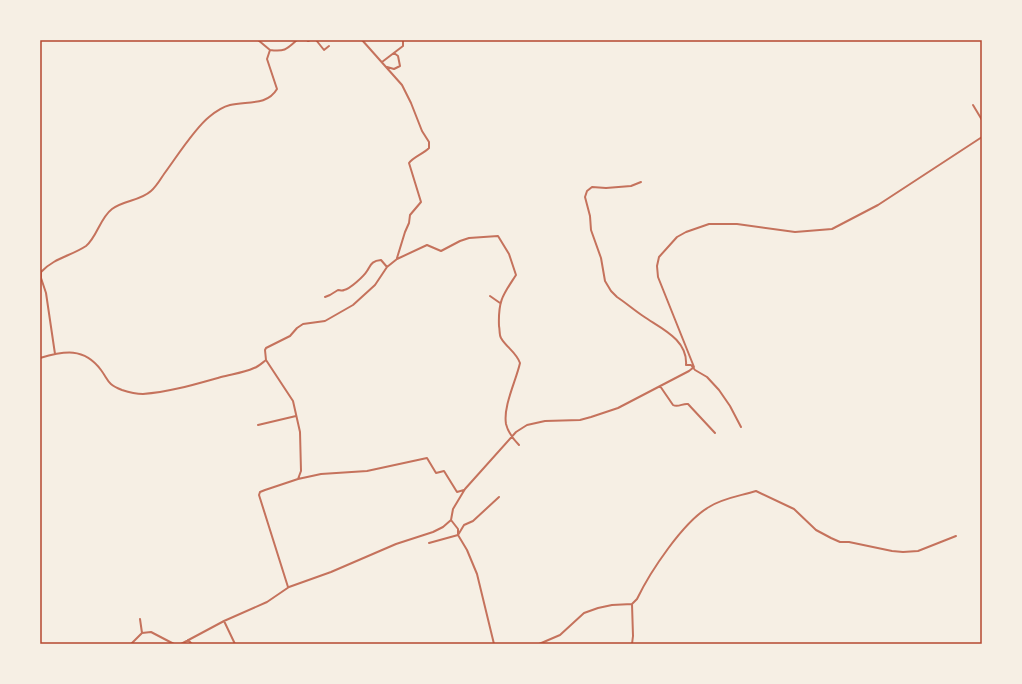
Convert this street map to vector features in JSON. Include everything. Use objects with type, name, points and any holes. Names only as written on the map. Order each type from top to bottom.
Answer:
[{"type":"street","points":[[258,40],[270,50],[279,51],[284,50],[297,40]]},
{"type":"street","points":[[316,40],[324,50],[329,46]]},
{"type":"street","points":[[362,40],[369,50],[386,66],[402,85],[422,131],[430,142],[430,147],[424,153],[410,160],[408,163],[421,202],[410,214],[409,223],[397,258]]},
{"type":"street","points":[[382,62],[403,46],[403,40]]},
{"type":"street","points":[[55,354],[41,272],[53,261],[87,245],[100,224],[112,209],[125,202],[144,196],[152,191],[204,121],[218,110],[230,105],[261,102],[274,94],[277,89],[267,59],[270,50]]},
{"type":"street","points":[[386,66],[394,69],[400,66],[398,56],[394,53]]},
{"type":"street","points":[[973,105],[982,120]]},
{"type":"street","points":[[741,427],[730,406],[719,390],[707,377],[695,370],[658,277],[657,266],[659,258],[677,237],[686,232],[709,224],[737,224],[795,232],[832,229],[878,206],[982,137]]},
{"type":"street","points":[[641,182],[627,186],[606,188],[592,187],[585,197],[590,216],[593,238],[601,258],[605,281],[617,297],[674,337],[684,351],[686,356],[686,365],[694,367]]},
{"type":"street","points":[[298,479],[301,471],[299,452],[300,432],[293,401],[266,360],[266,348],[290,336],[303,324],[325,321],[353,305],[375,285],[387,267],[397,258],[427,245],[441,252],[460,241],[469,238],[498,236],[509,254],[516,275],[508,286],[500,303],[499,314],[501,338],[515,354],[520,363],[506,414],[506,425],[518,446]]},
{"type":"street","points":[[325,297],[338,290],[344,290],[351,286],[368,271],[368,267],[374,262],[381,260],[387,267]]},
{"type":"street","points":[[490,296],[500,303]]},
{"type":"street","points":[[40,358],[55,354],[80,353],[88,356],[100,369],[106,380],[111,384],[123,390],[141,394],[182,388],[197,384],[255,368],[266,360]]},
{"type":"street","points":[[181,644],[224,621],[267,602],[289,587],[330,572],[396,544],[433,532],[443,527],[451,520],[453,509],[465,489],[516,432],[527,425],[545,421],[580,420],[618,408],[689,372],[694,367]]},
{"type":"street","points":[[660,386],[673,405],[688,404],[715,433]]},
{"type":"street","points":[[258,425],[296,416]]},
{"type":"street","points":[[289,587],[259,495],[260,492],[298,479],[321,474],[367,471],[427,458],[436,473],[444,471],[457,492],[465,489]]},
{"type":"street","points":[[539,644],[565,632],[584,614],[598,608],[612,605],[632,604],[637,599],[663,556],[688,523],[709,506],[727,498],[756,491],[794,509],[816,530],[840,542],[849,542],[892,551],[918,551],[956,536]]},
{"type":"street","points":[[429,543],[458,535],[464,525],[473,521],[499,497]]},
{"type":"street","points":[[451,520],[458,529],[458,535],[467,550],[477,574],[494,644]]},
{"type":"street","points":[[632,604],[634,636],[632,644]]},
{"type":"street","points":[[140,619],[142,633]]},
{"type":"street","points":[[224,621],[234,644]]},
{"type":"street","points":[[131,644],[142,633],[151,632],[174,644]]},
{"type":"street","points":[[188,640],[192,644]]}]
